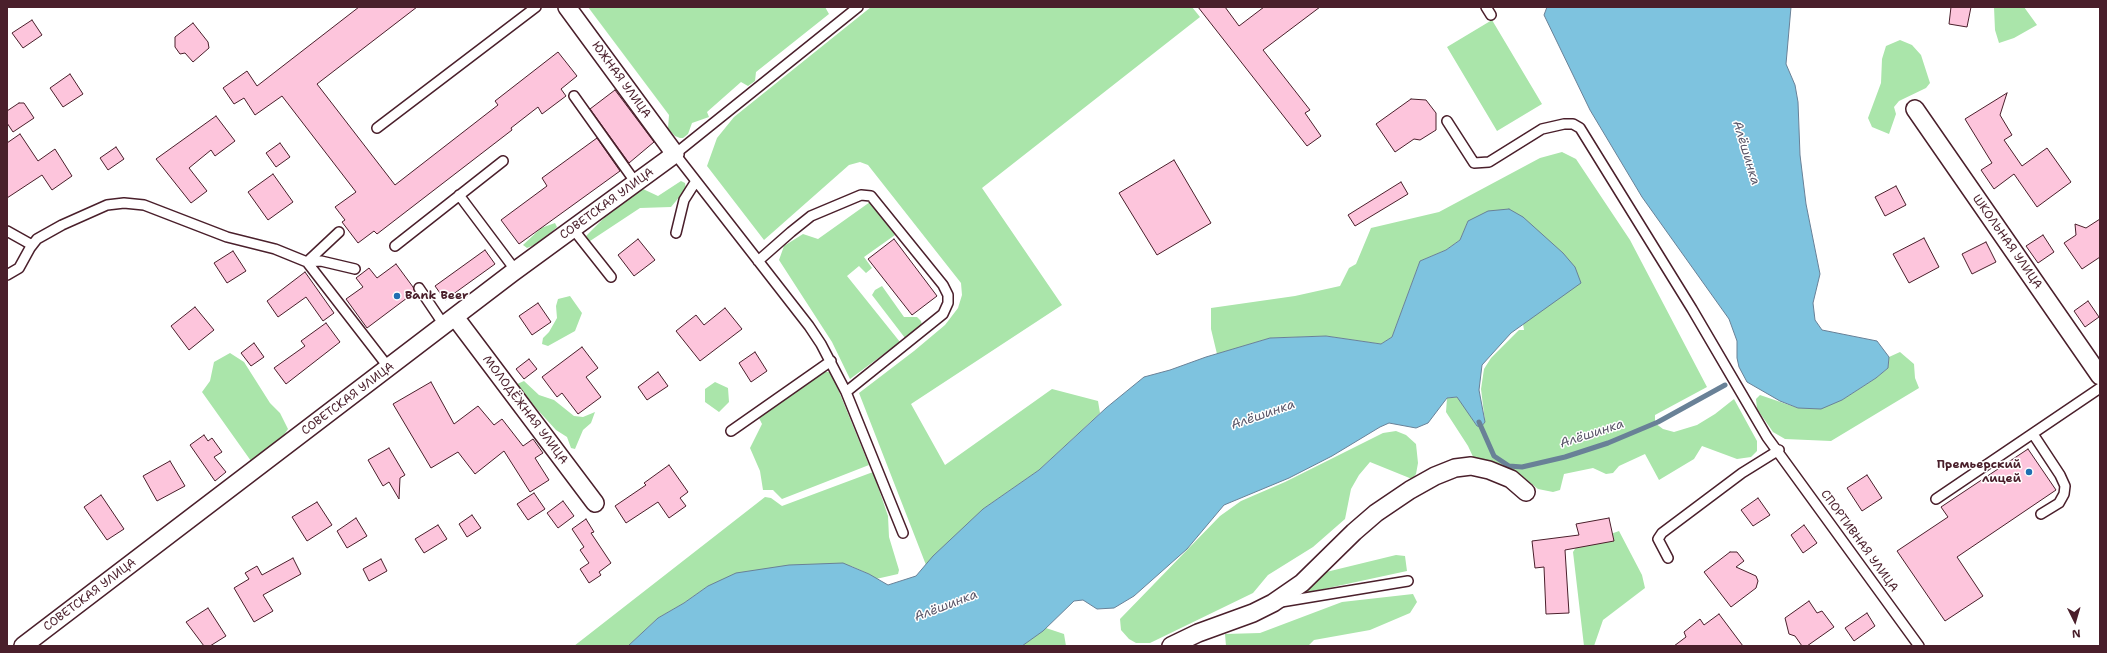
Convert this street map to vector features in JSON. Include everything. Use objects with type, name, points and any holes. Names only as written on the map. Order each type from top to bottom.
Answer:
[{"type":"street","name":"ЮЖНАЯ УЛИЦА","points":[[567,7],[675,154]]},
{"type":"street","name":"ШКОЛЬНАЯ УЛИЦА","points":[[1914,109],[2100,376]]},
{"type":"street","name":"СОВЕТСКАЯ УЛИЦА","points":[[23,646],[516,271],[675,154]]},
{"type":"street","name":"МОЛОДЁЖНАЯ УЛИЦА","points":[[450,321],[594,504]]},
{"type":"street","points":[[1171,646],[1198,633],[1253,613],[1273,603],[1302,583],[1354,532],[1376,513],[1435,476],[1455,468],[1471,466],[1489,470],[1511,479],[1526,492]]},
{"type":"lane","points":[[377,128],[536,7]]},
{"type":"lane","points":[[858,7],[675,154],[810,326],[831,361],[846,392],[904,533]]},
{"type":"lane","points":[[1486,7],[1491,15]]},
{"type":"lane","points":[[574,96],[636,183]]},
{"type":"lane","name":"СПОРТИВНАЯ УЛИЦА","points":[[1448,121],[1474,164],[1489,162],[1542,129],[1564,124],[1573,124],[1580,128],[1767,437],[1779,450],[1919,646]]},
{"type":"lane","points":[[395,246],[503,161]]},
{"type":"lane","points":[[676,233],[684,200],[696,181]]},
{"type":"lane","points":[[459,195],[516,271]]},
{"type":"lane","points":[[758,261],[790,232],[811,216],[861,195],[871,196],[943,285],[948,299],[943,314],[846,392]]},
{"type":"lane","points":[[7,275],[19,268],[37,239],[62,224],[107,205],[124,203],[144,205],[227,237],[275,249],[307,262],[321,261],[355,269]]},
{"type":"lane","points":[[573,229],[611,277]]},
{"type":"lane","points":[[7,231],[32,245]]},
{"type":"lane","points":[[307,262],[339,232]]},
{"type":"lane","points":[[307,262],[389,368]]},
{"type":"lane","points":[[419,288],[450,321]]},
{"type":"lane","points":[[731,431],[831,361]]},
{"type":"lane","points":[[1936,499],[2100,388]]},
{"type":"lane","points":[[2033,434],[2060,475],[2064,486],[2064,494],[2059,503],[2041,514]]},
{"type":"lane","points":[[1668,558],[1658,539],[1662,533],[1742,473],[1779,450]]},
{"type":"lane","points":[[1273,603],[1408,581]]},
{"type":"green space","points":[[588,7],[825,7],[829,14],[756,72],[755,81],[748,86],[741,82],[707,112],[709,117],[692,123],[688,134],[683,138],[680,138],[675,136],[668,129],[669,115]]},
{"type":"green space","points":[[871,7],[1192,7],[1200,17],[982,188],[1062,305],[911,404],[945,465],[1052,389],[1098,401],[1100,413],[1039,470],[983,509],[926,565],[859,393],[945,325],[958,308],[962,295],[961,283],[868,165],[860,162],[849,165],[764,240],[707,166],[717,138],[734,117]]},
{"type":"green space","points":[[1994,7],[2024,7],[2037,25],[2014,38],[1999,43],[1995,30]]},
{"type":"green space","points":[[1492,20],[1542,104],[1497,131],[1447,47]]},
{"type":"green space","points":[[1900,40],[1912,45],[1921,55],[1930,83],[1926,88],[1899,101],[1894,107],[1896,114],[1889,134],[1872,127],[1868,118],[1881,83],[1882,59],[1886,46]]},
{"type":"green space","points":[[1562,152],[1576,159],[1630,240],[1707,387],[1655,415],[1655,423],[1663,429],[1674,432],[1697,425],[1715,414],[1734,399],[1757,441],[1757,451],[1751,457],[1737,459],[1702,446],[1694,459],[1659,480],[1645,454],[1619,466],[1613,473],[1606,474],[1593,468],[1564,474],[1560,490],[1553,492],[1538,489],[1522,476],[1499,465],[1475,461],[1468,446],[1446,412],[1447,398],[1458,397],[1477,426],[1481,427],[1485,422],[1481,389],[1484,369],[1491,358],[1519,330],[1524,330],[1523,324],[1542,309],[1468,221],[1460,240],[1446,250],[1420,261],[1392,337],[1381,344],[1326,336],[1270,338],[1217,354],[1211,329],[1211,308],[1295,296],[1340,286],[1349,268],[1356,264],[1371,228],[1439,212],[1540,158]]},
{"type":"green space","points":[[681,181],[685,183],[686,189],[671,207],[640,208],[587,243],[586,236],[620,202],[643,189],[658,196]]},
{"type":"green space","points":[[870,202],[895,235],[864,257],[872,268],[866,273],[859,266],[847,276],[900,342],[850,379],[832,342],[779,260],[784,246],[803,234],[818,239]]},
{"type":"green space","points":[[555,223],[557,227],[539,243],[527,248],[523,245],[541,228]]},
{"type":"green space","points":[[882,286],[904,317],[917,317],[921,321],[922,325],[905,338],[872,295],[875,290]]},
{"type":"green space","points":[[570,296],[582,313],[575,331],[548,346],[542,344],[543,338],[549,332],[557,318],[556,306],[558,299]]},
{"type":"green space","points":[[1900,352],[1914,364],[1915,378],[1919,388],[1831,441],[1785,439],[1773,432],[1757,409],[1756,399],[1760,395],[1798,408],[1842,400],[1876,378],[1888,368],[1889,357]]},
{"type":"green space","points":[[230,353],[244,362],[270,403],[280,413],[288,429],[279,442],[251,461],[202,392],[210,381],[214,362]]},
{"type":"green space","points":[[824,372],[831,372],[869,465],[782,499],[773,490],[763,490],[760,471],[750,448],[762,424],[759,418]]},
{"type":"green space","points":[[524,381],[539,395],[554,400],[574,416],[583,417],[595,412],[591,423],[583,430],[575,449],[571,448],[567,437],[556,430],[515,385]]},
{"type":"green space","points":[[715,382],[728,388],[729,402],[719,412],[705,402],[705,389]]},
{"type":"green space","points":[[1396,431],[1406,435],[1416,444],[1418,463],[1416,474],[1412,479],[1370,462],[1359,475],[1351,489],[1345,519],[1313,547],[1268,575],[1253,593],[1150,643],[1136,643],[1129,639],[1121,630],[1120,619],[1220,516],[1241,501],[1285,482],[1383,433]]},
{"type":"green space","points":[[873,472],[888,516],[889,537],[899,570],[898,574],[876,579],[869,574],[851,566],[708,586],[684,603],[658,618],[628,646],[574,646],[765,497],[771,498],[782,506]]},
{"type":"green space","points":[[1619,531],[1642,575],[1645,588],[1603,620],[1594,646],[1584,646],[1573,552],[1582,538],[1605,536]]},
{"type":"green space","points":[[1396,555],[1405,556],[1407,571],[1305,593],[1298,591],[1318,574]]},
{"type":"green space","points":[[1413,594],[1417,602],[1410,613],[1370,630],[1314,640],[1308,646],[1226,646],[1225,634],[1260,633],[1342,602]]},
{"type":"green space","points":[[1046,628],[1064,634],[1066,646],[1022,646]]},
{"type":"water","points":[[1547,7],[1791,7],[1786,64],[1795,85],[1798,102],[1800,155],[1806,204],[1820,274],[1813,303],[1815,320],[1822,330],[1877,341],[1889,357],[1888,368],[1876,378],[1842,400],[1821,409],[1798,408],[1780,401],[1747,382],[1739,367],[1737,358],[1737,341],[1729,319],[1642,197],[1590,110],[1544,15]]},
{"type":"water","points":[[1509,209],[1523,217],[1563,253],[1575,267],[1581,283],[1511,333],[1482,365],[1479,390],[1485,422],[1481,427],[1477,426],[1457,397],[1447,398],[1428,423],[1416,428],[1389,423],[1380,427],[1332,456],[1289,478],[1224,505],[1187,549],[1134,596],[1114,608],[1097,609],[1083,600],[1074,601],[1043,631],[1022,646],[628,646],[658,618],[684,603],[708,586],[736,573],[789,565],[843,563],[869,574],[888,585],[916,576],[933,556],[983,509],[1039,470],[1106,408],[1144,377],[1270,338],[1326,336],[1381,344],[1392,337],[1420,261],[1446,250],[1460,240],[1468,221],[1488,211]]},
{"type":"building","points":[[359,7],[417,7],[317,84],[395,185],[498,105],[495,101],[558,52],[577,76],[561,89],[566,96],[542,114],[538,107],[511,128],[512,130],[377,234],[374,231],[358,243],[342,222],[345,220],[335,207],[356,192],[282,96],[255,115],[244,98],[234,104],[223,88],[247,71],[257,86]]},
{"type":"building","points":[[1198,7],[1225,7],[1239,26],[1264,7],[1320,7],[1263,50],[1310,110],[1305,113],[1321,136],[1307,146]]},
{"type":"building","points":[[1951,7],[1971,7],[1967,27],[1949,24]]},
{"type":"building","points":[[32,20],[42,35],[23,48],[12,33]]},
{"type":"building","points":[[193,23],[208,42],[209,48],[193,62],[185,53],[180,54],[175,47],[175,37]]},
{"type":"building","points":[[70,74],[83,94],[63,107],[50,88]]},
{"type":"building","points":[[615,90],[654,142],[629,163],[590,109]]},
{"type":"building","points":[[2007,93],[2000,115],[2012,135],[2004,140],[2022,166],[2047,148],[2071,182],[2037,207],[2014,174],[1994,189],[1981,170],[1992,163],[1965,119]]},
{"type":"building","points":[[1411,99],[1426,100],[1436,113],[1436,130],[1420,140],[1414,139],[1395,152],[1376,124]]},
{"type":"building","points":[[19,103],[24,103],[34,118],[13,132],[7,123],[7,111]]},
{"type":"building","points":[[216,116],[235,141],[215,156],[211,150],[189,168],[207,191],[191,203],[156,159]]},
{"type":"building","points":[[20,134],[38,161],[55,149],[72,176],[52,190],[42,175],[7,198],[7,143]]},
{"type":"building","points":[[597,138],[620,171],[519,244],[501,220],[547,186],[542,178]]},
{"type":"building","points":[[280,143],[290,157],[276,167],[266,153]]},
{"type":"building","points":[[116,147],[124,159],[108,170],[100,158]]},
{"type":"building","points":[[1174,160],[1211,223],[1157,255],[1119,193]]},
{"type":"building","points":[[273,174],[293,202],[268,220],[248,192]]},
{"type":"building","points":[[1401,182],[1408,194],[1355,226],[1348,215]]},
{"type":"building","points":[[1896,186],[1906,205],[1885,216],[1875,197]]},
{"type":"building","points":[[2100,219],[2100,257],[2082,269],[2064,243],[2076,235],[2075,224],[2086,228]]},
{"type":"building","points":[[2043,235],[2054,252],[2038,263],[2026,246]]},
{"type":"building","points":[[1924,238],[1939,267],[1909,283],[1893,254]]},
{"type":"building","points":[[638,239],[655,260],[634,276],[618,255]]},
{"type":"building","points":[[894,239],[937,296],[912,315],[868,259]]},
{"type":"building","points":[[1986,242],[1996,262],[1972,274],[1962,254]]},
{"type":"building","points":[[485,250],[495,264],[445,300],[435,286]]},
{"type":"building","points":[[233,251],[246,271],[227,283],[214,263]]},
{"type":"building","points":[[396,264],[415,292],[367,328],[346,299],[363,287],[356,278],[369,268],[377,278]]},
{"type":"building","points":[[305,272],[334,313],[323,321],[306,297],[278,317],[267,301]]},
{"type":"building","points":[[2088,301],[2099,317],[2085,327],[2074,311]]},
{"type":"building","points":[[538,303],[551,322],[532,335],[519,316]]},
{"type":"building","points":[[195,307],[214,330],[189,350],[171,326]]},
{"type":"building","points":[[725,308],[742,329],[700,361],[676,331],[696,315],[704,325]]},
{"type":"building","points":[[326,323],[340,342],[286,384],[274,368],[305,346],[301,341]]},
{"type":"building","points":[[254,343],[264,357],[251,366],[241,353]]},
{"type":"building","points":[[582,347],[598,368],[586,377],[601,397],[578,414],[562,393],[557,397],[542,377]]},
{"type":"building","points":[[755,352],[767,371],[751,382],[739,363]]},
{"type":"building","points":[[529,359],[537,369],[524,379],[516,369]]},
{"type":"building","points":[[658,372],[668,386],[647,400],[638,387]]},
{"type":"building","points":[[431,382],[454,424],[478,406],[494,425],[502,419],[523,446],[533,439],[543,453],[535,458],[549,480],[530,492],[504,451],[475,474],[458,452],[431,468],[393,404]]},
{"type":"building","points":[[204,435],[208,441],[212,438],[222,452],[214,457],[226,472],[215,481],[190,445]]},
{"type":"building","points":[[389,448],[405,475],[400,478],[399,499],[389,482],[383,486],[368,460]]},
{"type":"building","points":[[2028,449],[2056,490],[1957,557],[1983,596],[1945,621],[1897,551],[1948,517],[1941,507]]},
{"type":"building","points":[[170,461],[185,486],[157,501],[143,476]]},
{"type":"building","points":[[669,465],[688,492],[680,498],[686,506],[669,518],[658,502],[626,523],[615,506],[646,485],[644,483]]},
{"type":"building","points":[[1867,475],[1882,498],[1862,511],[1847,488]]},
{"type":"building","points":[[534,493],[545,509],[528,520],[517,504]]},
{"type":"building","points":[[101,495],[124,529],[107,540],[84,507]]},
{"type":"building","points":[[1758,498],[1770,515],[1753,526],[1741,510]]},
{"type":"building","points":[[563,501],[574,516],[558,528],[547,513]]},
{"type":"building","points":[[317,502],[332,525],[307,541],[292,517]]},
{"type":"building","points":[[472,515],[481,528],[467,537],[459,524]]},
{"type":"building","points":[[356,518],[367,536],[347,548],[337,531]]},
{"type":"building","points":[[1609,518],[1614,541],[1565,550],[1569,613],[1546,614],[1544,567],[1535,568],[1532,541],[1579,535],[1576,524]]},
{"type":"building","points":[[586,519],[594,532],[591,533],[611,563],[599,572],[601,575],[589,583],[580,569],[589,563],[580,550],[584,547],[572,529]]},
{"type":"building","points":[[438,525],[447,539],[424,553],[415,539]]},
{"type":"building","points":[[1804,525],[1817,543],[1803,553],[1791,535]]},
{"type":"building","points":[[1730,552],[1737,552],[1744,561],[1736,567],[1756,576],[1758,581],[1756,588],[1731,607],[1704,572]]},
{"type":"building","points":[[293,558],[301,574],[263,595],[273,611],[254,622],[234,588],[249,579],[245,573],[257,566],[262,575]]},
{"type":"building","points":[[381,559],[387,571],[369,581],[363,569]]},
{"type":"building","points":[[1809,601],[1817,613],[1822,611],[1834,627],[1807,646],[1802,646],[1795,636],[1789,634],[1785,618]]},
{"type":"building","points":[[208,608],[226,636],[210,646],[204,646],[186,622]]},
{"type":"building","points":[[1867,613],[1875,626],[1854,641],[1845,628]]},
{"type":"building","points":[[1719,614],[1743,646],[1674,646],[1686,637],[1684,632],[1700,619],[1704,625]]},
{"type":"waterway","name":"Алёшинка","points":[[1479,422],[1494,456],[1509,466],[1522,467],[1565,457],[1608,443],[1658,422],[1725,385]]},
{"type":"place","name":"Bank Beer","points":[[397,296]]},
{"type":"place","name":"Премьерский лицей","points":[[2029,472]]}]
